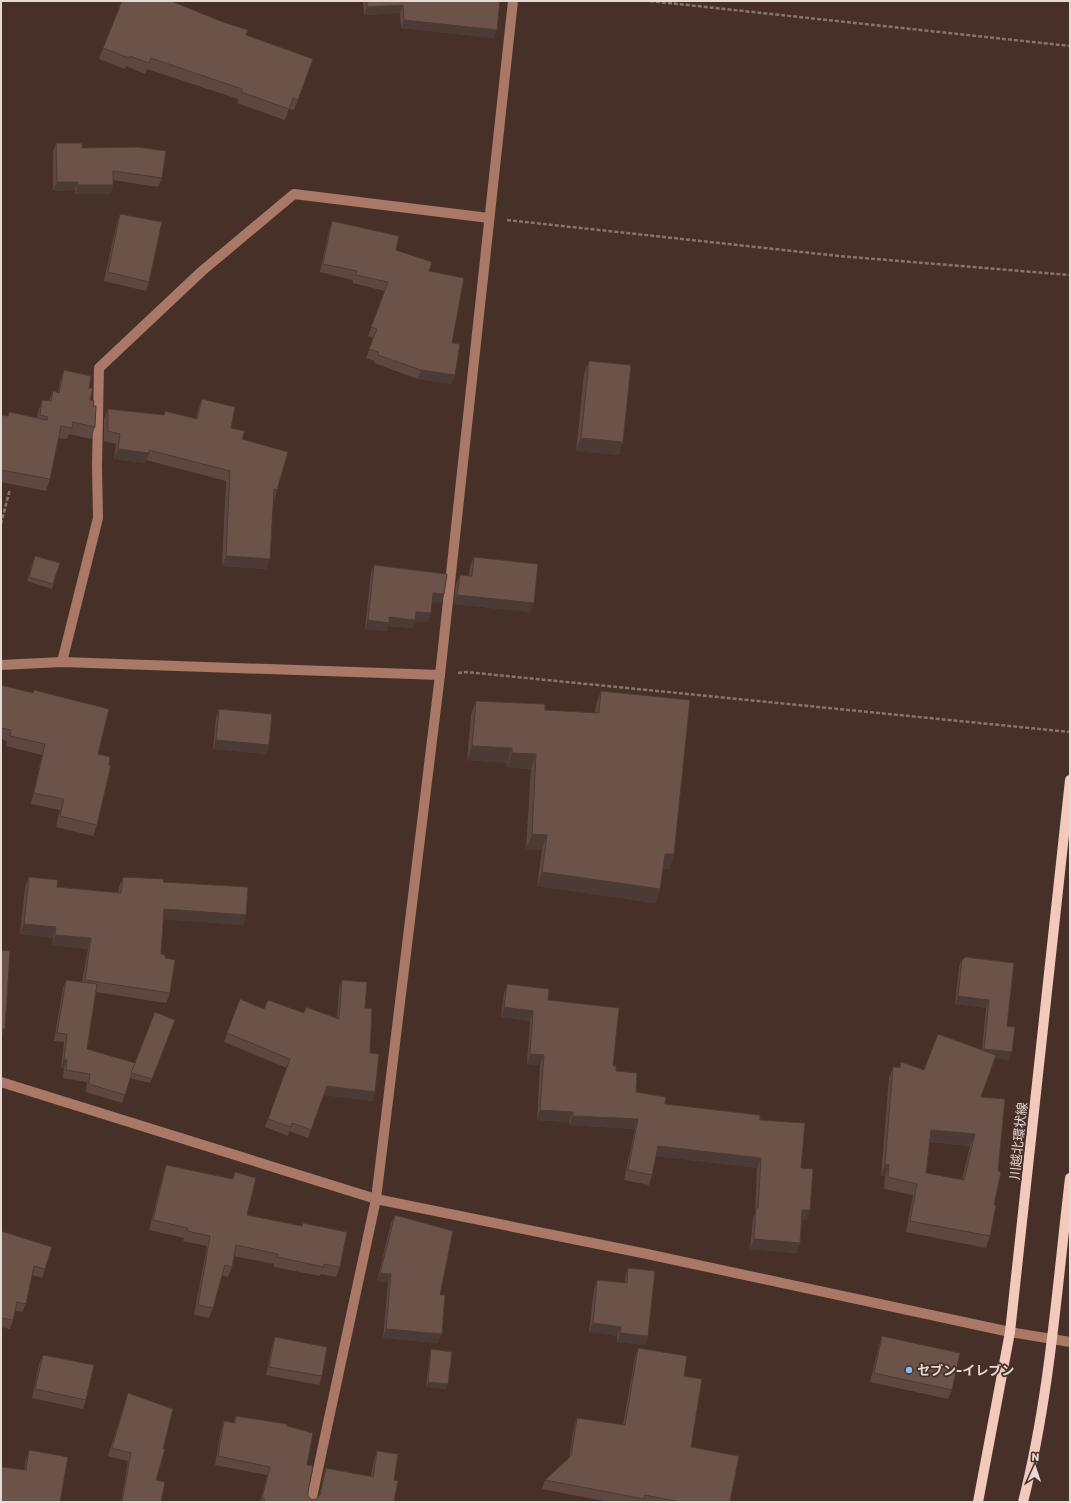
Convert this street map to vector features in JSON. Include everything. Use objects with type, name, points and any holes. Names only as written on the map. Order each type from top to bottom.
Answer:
[{"type":"main road","name":"川越北環状線","points":[[978,1502],[1010,1332],[1070,780]]},
{"type":"main road","points":[[1023,1502],[1038,1428],[1051,1339],[1070,1178]]},
{"type":"street","points":[[311,1502],[376,1199],[440,675],[512,1]]},
{"type":"street","points":[[62,662],[98,518],[97,465],[99,368],[202,270],[294,194],[489,218]]},
{"type":"street","points":[[1,665],[62,662],[440,675]]},
{"type":"street","points":[[1,1082],[376,1199],[647,1254],[1010,1332],[1070,1342]]},
{"type":"path","points":[[650,1],[1070,46]]},
{"type":"path","points":[[489,218],[840,256],[1070,275]]},
{"type":"path","points":[[1,524],[10,489]]},
{"type":"path","points":[[440,675],[466,672],[1070,732]]},
{"type":"building","points":[[122,1],[171,1],[223,22],[248,30],[246,35],[313,59],[298,100],[293,98],[289,109],[241,92],[242,89],[151,58],[149,63],[130,56],[129,58],[103,48]]},
{"type":"building","points":[[367,1],[500,1],[497,30],[404,20],[403,5],[367,7]]},
{"type":"building","points":[[56,143],[82,143],[82,148],[138,147],[166,151],[162,178],[113,171],[113,185],[78,185],[78,182],[57,182]]},
{"type":"building","points":[[120,214],[162,222],[149,282],[108,272]]},
{"type":"building","points":[[332,221],[399,236],[396,250],[432,262],[429,271],[464,278],[452,343],[460,344],[455,375],[421,370],[378,355],[378,352],[369,349],[377,329],[371,327],[388,282],[356,275],[357,271],[323,264]]},
{"type":"building","points":[[589,361],[631,365],[623,442],[581,438]]},
{"type":"building","points":[[64,370],[91,376],[89,388],[93,388],[90,400],[94,401],[93,406],[96,406],[95,427],[73,422],[72,428],[61,426],[50,479],[1,470],[1,415],[8,416],[9,412],[47,420],[48,417],[40,415],[42,400],[51,401],[53,391],[59,393]]},
{"type":"building","points":[[202,399],[235,407],[231,428],[245,431],[242,439],[288,452],[277,490],[274,489],[270,559],[226,556],[230,471],[149,450],[149,453],[118,449],[120,434],[108,431],[108,409],[164,415],[165,411],[197,419]]},
{"type":"building","points":[[35,556],[60,563],[53,584],[29,577]]},
{"type":"building","points":[[474,557],[538,564],[534,603],[457,595],[460,575],[472,576]]},
{"type":"building","points":[[374,565],[447,574],[444,594],[433,593],[431,613],[416,612],[415,620],[389,617],[389,623],[368,620]]},
{"type":"building","points":[[1,685],[33,693],[34,690],[109,709],[98,754],[110,757],[109,765],[111,765],[97,825],[60,816],[64,799],[34,793],[45,744],[10,736],[11,730],[1,728]]},
{"type":"building","points":[[601,691],[690,700],[674,854],[665,854],[660,889],[542,872],[547,835],[532,834],[536,754],[512,753],[512,748],[472,746],[476,701],[545,704],[545,710],[599,713]]},
{"type":"building","points":[[219,709],[272,714],[269,745],[216,740]]},
{"type":"building","points":[[29,877],[58,880],[57,887],[121,893],[123,877],[164,879],[163,882],[248,887],[246,915],[164,909],[161,954],[165,955],[165,958],[175,960],[170,993],[85,980],[91,938],[55,935],[56,927],[24,924]]},
{"type":"building","points":[[1,950],[10,951],[5,1029],[1,1029]]},
{"type":"building","points":[[965,957],[1014,963],[1007,1026],[1015,1027],[1012,1052],[984,1049],[989,1000],[958,996],[962,959]]},
{"type":"building","points":[[66,980],[97,984],[87,1049],[135,1063],[125,1095],[89,1084],[90,1074],[66,1070],[67,1060],[64,1060],[67,1034],[57,1033]]},
{"type":"building","points":[[342,980],[367,982],[365,1008],[372,1008],[370,1053],[379,1054],[375,1092],[327,1086],[311,1130],[292,1123],[291,1127],[268,1119],[290,1059],[227,1033],[240,999],[264,1009],[268,1000],[304,1013],[306,1007],[339,1019]]},
{"type":"building","points":[[507,984],[549,989],[548,1000],[619,1008],[613,1066],[616,1066],[616,1071],[637,1073],[636,1092],[666,1097],[665,1104],[760,1115],[760,1120],[805,1123],[801,1168],[813,1169],[810,1210],[802,1210],[800,1243],[754,1239],[756,1208],[758,1208],[761,1158],[658,1146],[652,1175],[628,1170],[638,1119],[573,1116],[573,1112],[540,1110],[544,1055],[530,1054],[533,1011],[504,1007]]},
{"type":"building","points":[[155,1012],[175,1020],[152,1079],[131,1073]]},
{"type":"building","points":[[938,1034],[996,1055],[981,1097],[1005,1099],[998,1171],[1001,1172],[994,1205],[996,1205],[990,1236],[910,1221],[917,1184],[888,1177],[889,1165],[885,1164],[893,1067],[900,1068],[901,1062],[924,1070]],"holes":[[[931,1130],[975,1134],[964,1180],[926,1173]]]},
{"type":"building","points":[[166,1165],[233,1179],[235,1172],[256,1178],[247,1215],[302,1226],[303,1223],[347,1232],[340,1267],[324,1264],[324,1267],[277,1257],[278,1254],[236,1245],[232,1267],[225,1265],[213,1308],[198,1305],[210,1236],[187,1231],[188,1228],[153,1220]]},
{"type":"building","points":[[395,1215],[453,1231],[440,1295],[445,1295],[442,1334],[386,1329],[391,1274],[380,1273]]},
{"type":"building","points":[[1,1231],[52,1247],[45,1269],[34,1266],[26,1304],[17,1302],[13,1320],[1,1318]]},
{"type":"building","points":[[628,1268],[655,1271],[648,1336],[620,1333],[621,1327],[593,1323],[597,1280],[627,1283]]},
{"type":"building","points":[[882,1336],[960,1353],[952,1390],[874,1373]]},
{"type":"building","points":[[275,1337],[327,1347],[322,1376],[269,1367]]},
{"type":"building","points":[[638,1348],[687,1356],[684,1376],[702,1379],[691,1447],[739,1456],[730,1502],[680,1502],[645,1495],[644,1499],[545,1480],[571,1456],[577,1418],[625,1425]]},
{"type":"building","points":[[431,1349],[452,1352],[448,1384],[428,1382]]},
{"type":"building","points":[[43,1355],[94,1365],[86,1400],[35,1389]]},
{"type":"building","points":[[128,1393],[173,1409],[163,1449],[165,1449],[156,1480],[165,1482],[161,1502],[122,1502],[131,1453],[112,1448]]},
{"type":"building","points":[[236,1416],[287,1424],[287,1426],[313,1433],[307,1465],[313,1466],[308,1492],[308,1496],[312,1500],[316,1499],[320,1495],[326,1468],[373,1477],[377,1451],[398,1454],[394,1480],[398,1481],[394,1502],[264,1502],[265,1499],[262,1498],[270,1467],[218,1456],[224,1421],[235,1423]]},
{"type":"building","points":[[29,1450],[68,1457],[60,1502],[1,1502],[1,1467],[26,1470]]},
{"type":"place","name":"セブン-イレブン","points":[[909,1370]]}]
